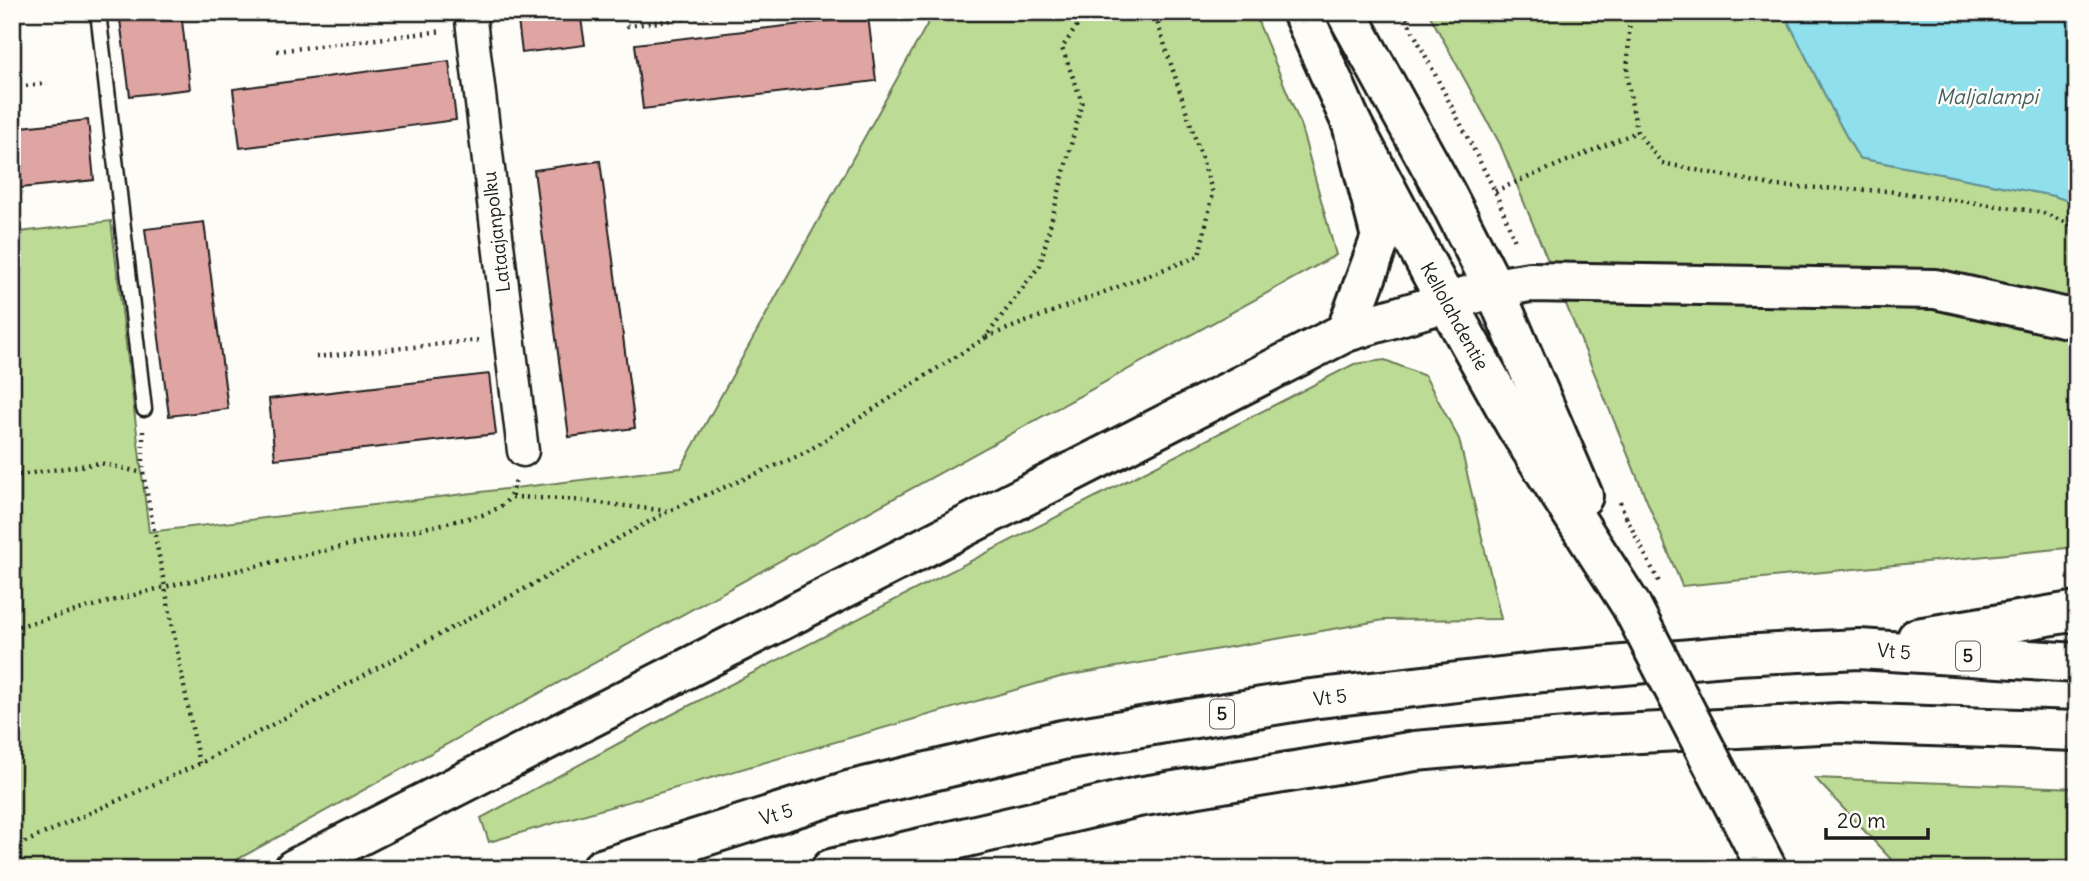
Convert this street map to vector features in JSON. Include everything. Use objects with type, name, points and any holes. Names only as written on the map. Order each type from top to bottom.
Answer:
[{"type":"main road","name":"Kellolahdentie","points":[[1302,12],[1352,124],[1446,301],[1516,426],[1632,607]]},
{"type":"main road","name":"Kellolahdentie","points":[[1346,12],[1446,192],[1494,288],[1525,366],[1632,607],[1768,869]]},
{"type":"main road","points":[[1346,332],[1381,237],[1352,124]]},
{"type":"main road","points":[[294,869],[1346,332],[1446,301],[1530,282],[1936,289],[2077,320]]},
{"type":"main road","points":[[1859,649],[2077,611]]},
{"type":"main road","name":"Vt 5","points":[[601,869],[848,791],[1062,740],[1311,699],[1531,674],[1737,655],[1859,649],[2077,663]]},
{"type":"main road","points":[[831,869],[1138,797],[1415,751],[1601,735],[1839,723],[2077,731]]},
{"type":"street","name":"Lataajanpolku","points":[[471,20],[523,451]]},
{"type":"lane","points":[[98,12],[144,410]]},
{"type":"path","points":[[625,12],[627,26],[738,12]]},
{"type":"path","points":[[985,338],[1040,265],[1082,102],[1062,48],[1087,12]]},
{"type":"path","points":[[12,848],[199,764],[668,511],[803,454],[985,338],[1199,256],[1213,193],[1154,12]]},
{"type":"path","points":[[1630,12],[1627,78],[1637,132],[1662,163],[1776,186],[1888,191],[2041,212],[2077,227]]},
{"type":"path","points":[[277,51],[471,20]]},
{"type":"path","points":[[12,87],[47,84]]},
{"type":"path","points":[[1495,191],[1637,132]]},
{"type":"path","points":[[316,357],[509,337]]},
{"type":"path","points":[[144,410],[143,473],[199,764]]},
{"type":"path","points":[[12,628],[164,587],[482,514],[503,506],[512,497],[523,451]]},
{"type":"path","points":[[12,476],[100,463],[143,473]]},
{"type":"path","points":[[512,497],[565,499],[668,511]]},
{"type":"green space","points":[[934,12],[1254,12],[1300,123],[1336,255],[220,869],[12,869],[12,233],[111,221],[149,532],[681,468]]},
{"type":"green space","points":[[1428,12],[1783,12],[1859,158],[2054,196],[2077,204],[2077,547],[1682,586],[1500,144]]},
{"type":"green space","points":[[1385,360],[1425,376],[1459,439],[1501,619],[1384,620],[1060,677],[489,842],[481,818],[671,715],[1354,364]]},
{"type":"green space","points":[[1815,778],[2077,788],[2077,869],[1900,869]]},
{"type":"water","name":"Maljalampi","points":[[1783,12],[2077,12],[2077,204],[2054,196],[1859,158]]},
{"type":"building","points":[[119,12],[181,12],[190,89],[130,96]]},
{"type":"building","points":[[517,12],[580,12],[585,45],[522,53]]},
{"type":"building","points":[[868,16],[876,81],[643,109],[635,44]]},
{"type":"building","points":[[449,61],[456,120],[240,148],[233,89]]},
{"type":"building","points":[[88,120],[94,180],[12,189],[12,128]]},
{"type":"building","points":[[600,161],[635,428],[569,437],[534,170]]},
{"type":"building","points":[[204,222],[228,409],[169,416],[145,229]]},
{"type":"building","points":[[489,374],[496,434],[275,459],[269,399]]}]
